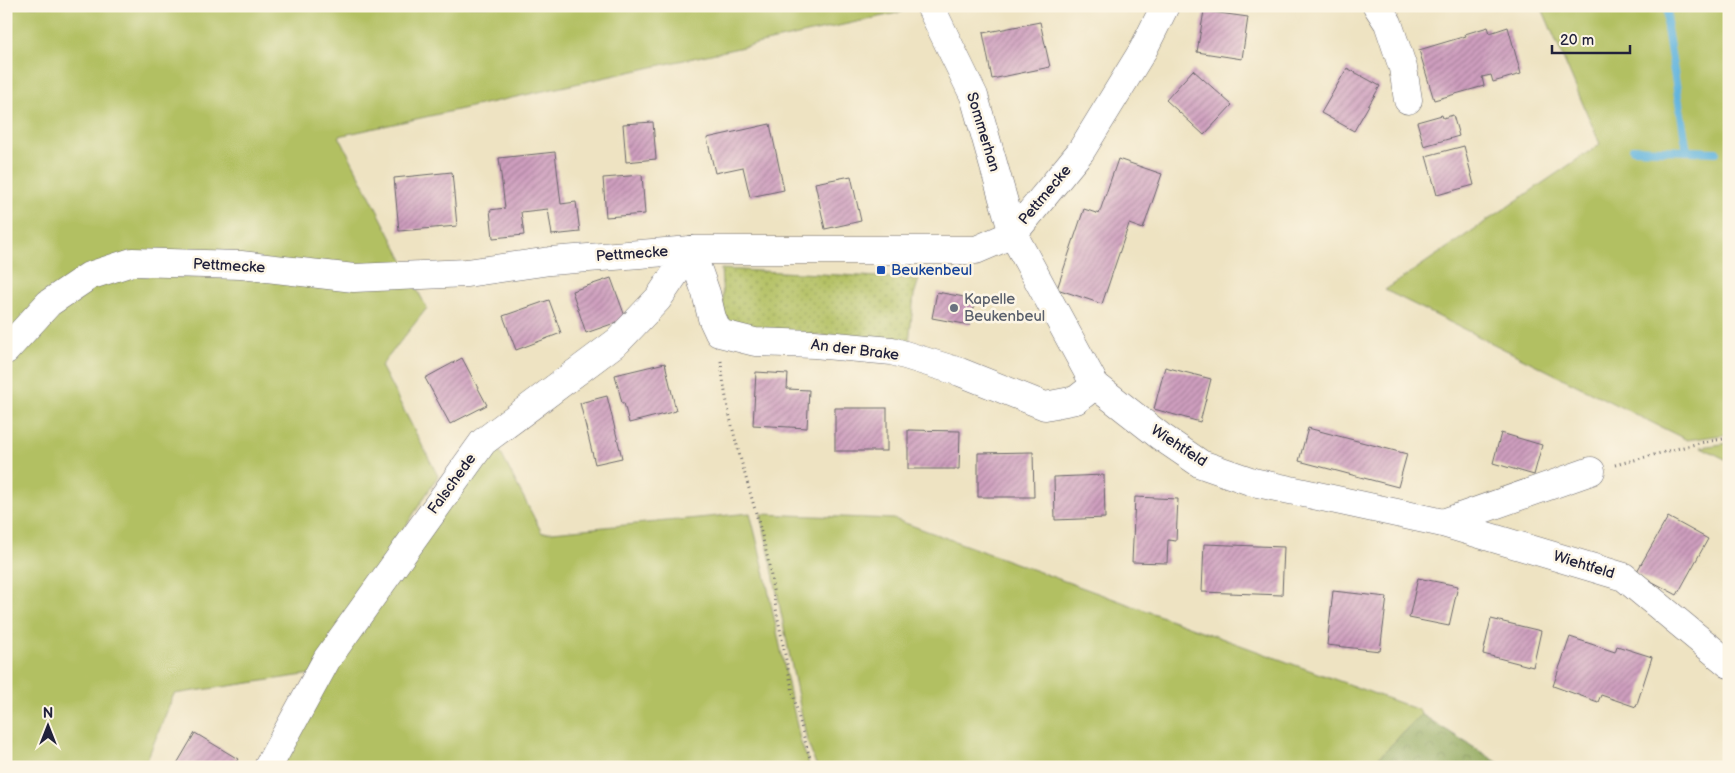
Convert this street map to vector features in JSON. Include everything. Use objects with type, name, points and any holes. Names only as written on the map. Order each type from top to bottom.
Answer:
[{"type":"street","name":"Sommerhan","points":[[930,6],[974,96],[1013,234]]},
{"type":"street","name":"Pettmecke","points":[[6,350],[49,302],[89,276],[132,262],[241,265],[354,278],[467,273],[550,261],[691,250],[976,250],[1013,234],[1082,151],[1142,50],[1165,6]]},
{"type":"street","points":[[1376,6],[1388,23],[1403,68],[1408,100]]},
{"type":"street","name":"Wiehtfeld","points":[[1013,234],[1095,385],[1160,436],[1201,464],[1253,482],[1443,523],[1624,577],[1729,664]]},
{"type":"street","points":[[691,250],[706,293],[712,318],[719,333]]},
{"type":"street","name":"Falschede","points":[[268,767],[327,659],[483,442],[618,341],[658,299],[691,250]]},
{"type":"street","name":"An der Brake","points":[[719,333],[755,342],[814,344],[892,351],[960,372],[1044,406],[1076,400],[1095,385]]},
{"type":"street","points":[[1443,523],[1590,471]]},
{"type":"path","points":[[719,333],[723,382],[747,486],[768,560],[778,620],[804,741],[813,767]]},
{"type":"path","points":[[1590,471],[1699,443],[1729,438]]},
{"type":"green space","points":[[6,6],[905,6],[902,12],[339,136],[407,268],[129,258],[6,339]]},
{"type":"green space","points":[[1541,6],[1729,6],[1729,434],[1687,440],[1385,290],[1600,144]]},
{"type":"green space","points":[[721,269],[919,279],[914,295],[909,343],[741,329],[728,322],[724,314]]},
{"type":"green space","points":[[130,275],[414,284],[427,308],[381,366],[438,476],[311,674],[174,694],[144,767],[6,767],[6,368],[54,314],[89,289]]},
{"type":"green space","points":[[495,442],[542,533],[750,513],[800,740],[810,767],[274,767],[332,661]]},
{"type":"green space","points":[[1729,443],[1729,461],[1701,447]]},
{"type":"green space","points":[[761,514],[894,519],[1419,710],[1421,714],[1370,767],[817,767],[807,741]]},
{"type":"green space","points":[[1421,714],[1505,767],[1370,767]]},
{"type":"building","points":[[1204,11],[1248,17],[1242,59],[1197,52]]},
{"type":"building","points":[[1040,22],[1050,67],[992,79],[983,33]]},
{"type":"building","points":[[1488,27],[1490,33],[1508,27],[1521,74],[1493,82],[1491,75],[1482,77],[1484,86],[1434,100],[1419,50],[1466,36],[1465,34]]},
{"type":"building","points":[[1347,68],[1380,86],[1354,131],[1321,113]]},
{"type":"building","points":[[1193,70],[1232,105],[1204,135],[1166,100]]},
{"type":"building","points":[[1442,115],[1443,118],[1453,115],[1459,136],[1424,146],[1417,122]]},
{"type":"building","points":[[653,122],[656,159],[626,162],[623,124]]},
{"type":"building","points":[[770,124],[784,190],[750,197],[743,167],[715,173],[707,138]]},
{"type":"building","points":[[1464,146],[1474,185],[1437,195],[1426,156]]},
{"type":"building","points":[[555,152],[561,204],[576,202],[580,232],[552,235],[548,209],[521,212],[524,235],[493,238],[490,210],[505,208],[499,158]]},
{"type":"building","points":[[1118,159],[1162,174],[1143,229],[1129,224],[1102,304],[1057,289],[1084,209],[1099,214]]},
{"type":"building","points":[[452,172],[457,226],[399,231],[394,178]]},
{"type":"building","points":[[642,175],[645,214],[606,217],[603,178]]},
{"type":"building","points":[[851,176],[861,221],[825,229],[815,183]]},
{"type":"building","points":[[611,278],[626,319],[586,333],[572,291]]},
{"type":"building","name":"Kapelle Beukenbeul","points":[[937,292],[975,299],[970,325],[932,318]]},
{"type":"building","points":[[549,300],[561,333],[516,350],[503,316]]},
{"type":"building","points":[[462,358],[487,405],[450,424],[425,378]]},
{"type":"building","points":[[665,363],[676,411],[629,423],[615,375]]},
{"type":"building","points":[[1165,367],[1211,379],[1200,422],[1154,409]]},
{"type":"building","points":[[756,372],[788,374],[787,389],[809,390],[807,428],[753,425]]},
{"type":"building","points":[[607,396],[622,458],[595,464],[580,403]]},
{"type":"building","points":[[835,408],[887,408],[887,451],[835,451]]},
{"type":"building","points":[[1308,428],[1407,454],[1398,487],[1299,461]]},
{"type":"building","points":[[908,430],[960,431],[959,469],[908,469]]},
{"type":"building","points":[[1501,433],[1542,445],[1534,475],[1493,463]]},
{"type":"building","points":[[1033,452],[1034,497],[978,497],[978,453]]},
{"type":"building","points":[[1104,475],[1105,518],[1055,520],[1054,477]]},
{"type":"building","points":[[1135,497],[1178,499],[1176,541],[1168,540],[1167,563],[1132,562]]},
{"type":"building","points":[[1668,517],[1708,539],[1677,595],[1636,573]]},
{"type":"building","points":[[1204,544],[1284,547],[1282,595],[1202,592]]},
{"type":"building","points":[[1418,578],[1458,586],[1449,626],[1409,618]]},
{"type":"building","points":[[1333,591],[1387,597],[1380,651],[1327,645]]},
{"type":"building","points":[[1491,619],[1541,631],[1533,667],[1483,654]]},
{"type":"building","points":[[1570,637],[1615,652],[1617,646],[1652,657],[1636,707],[1601,695],[1598,702],[1553,686]]},
{"type":"building","points":[[195,733],[238,759],[233,767],[175,767]]},
{"type":"waterway","points":[[1668,6],[1667,29],[1687,151]]},
{"type":"waterway","points":[[1633,149],[1716,152]]},
{"type":"place","name":"Beukenbeul","points":[[881,270]]},
{"type":"place","name":"Kapelle Beukenbeul","points":[[954,308]]}]
